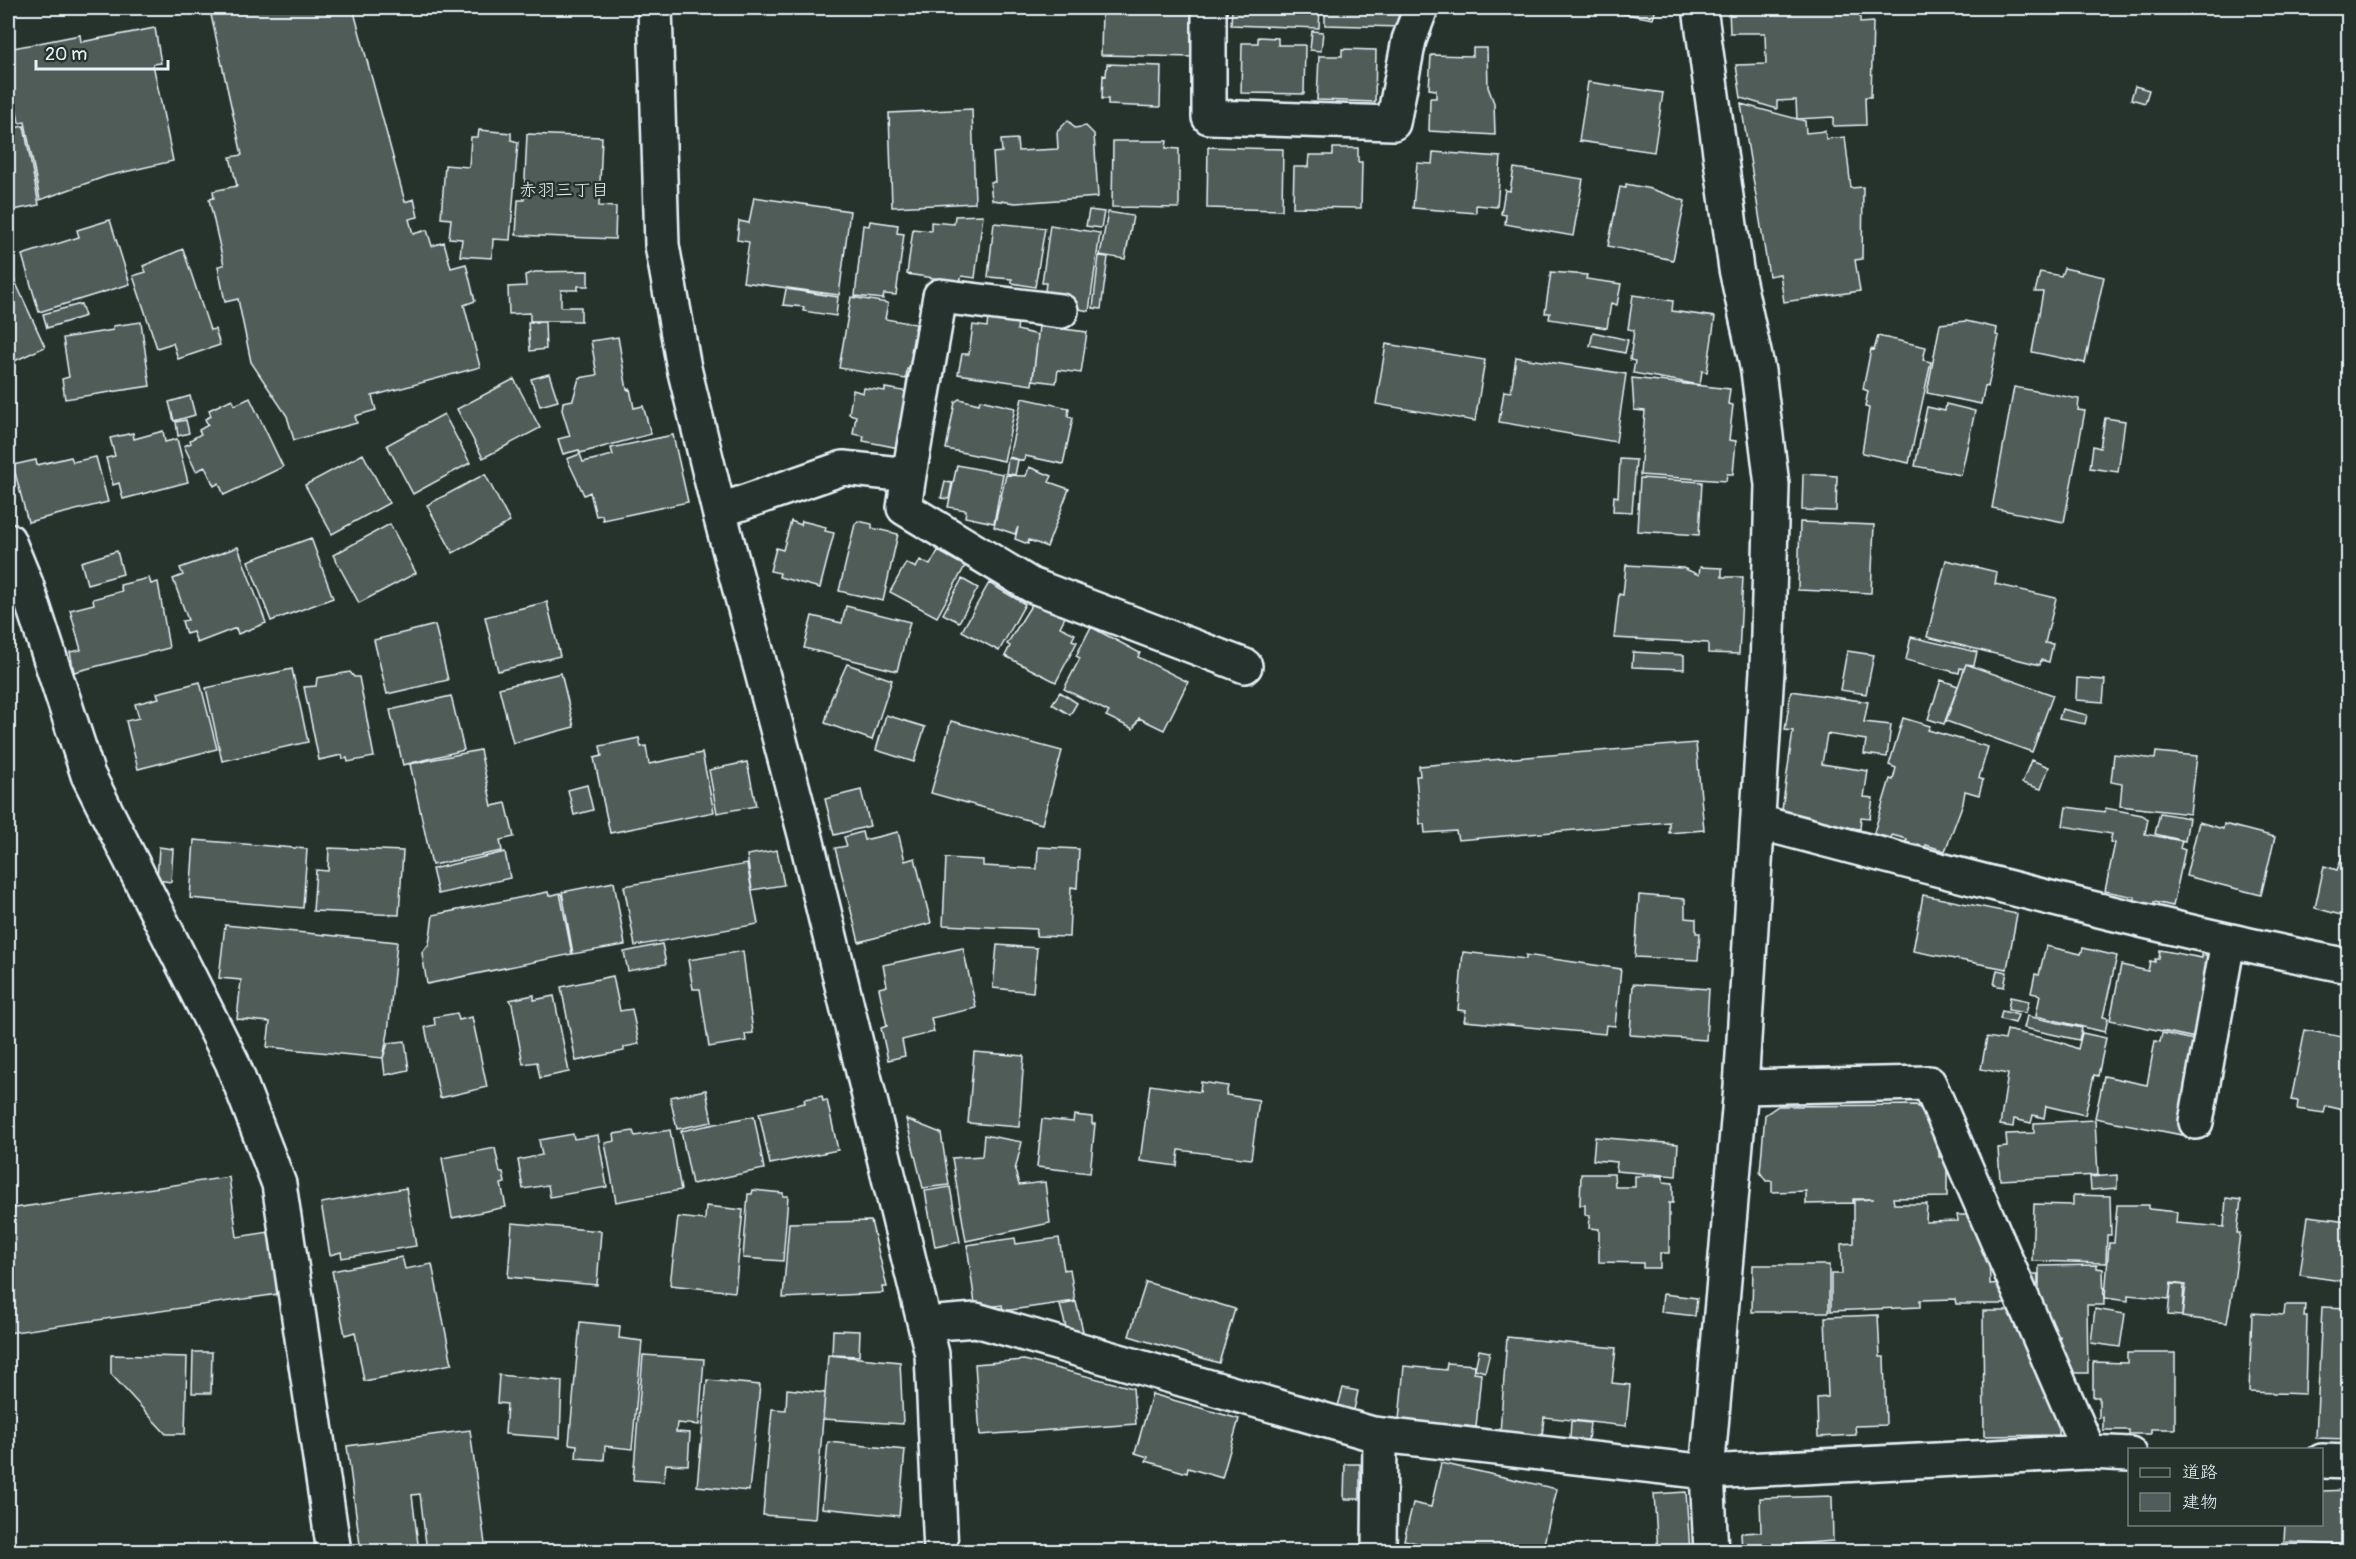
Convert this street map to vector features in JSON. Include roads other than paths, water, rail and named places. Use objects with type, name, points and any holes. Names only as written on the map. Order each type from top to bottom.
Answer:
[{"type":"street","points":[[655,8],[662,245],[684,368],[719,511],[806,838],[932,1354],[941,1551]]},
{"type":"street","points":[[1209,8],[1209,117],[1393,123],[1409,40],[1421,8]]},
{"type":"street","points":[[1700,8],[1736,269],[1758,370],[1772,485],[1767,671],[1741,1087],[1707,1472],[1711,1551]]},
{"type":"street","points":[[1061,311],[940,296],[904,508],[1030,585],[1245,666]]},
{"type":"street","points":[[719,511],[843,468],[909,475]]},
{"type":"street","points":[[8,540],[26,584],[88,775],[232,1062],[279,1184],[334,1551]]},
{"type":"street","points":[[1758,822],[2037,896],[2228,941],[2349,966]]},
{"type":"street","points":[[2196,1122],[2228,941]]},
{"type":"street","points":[[1741,1087],[1929,1083],[2089,1452]]},
{"type":"street","points":[[925,1324],[976,1320],[1380,1435],[1707,1472],[2089,1452],[2128,1454]]},
{"type":"street","points":[[1379,1551],[1380,1435]]},
{"type":"street","points":[[2323,1461],[2349,1462]]},
{"type":"district","name":"赤羽三丁目","points":[[564,190]]}]
